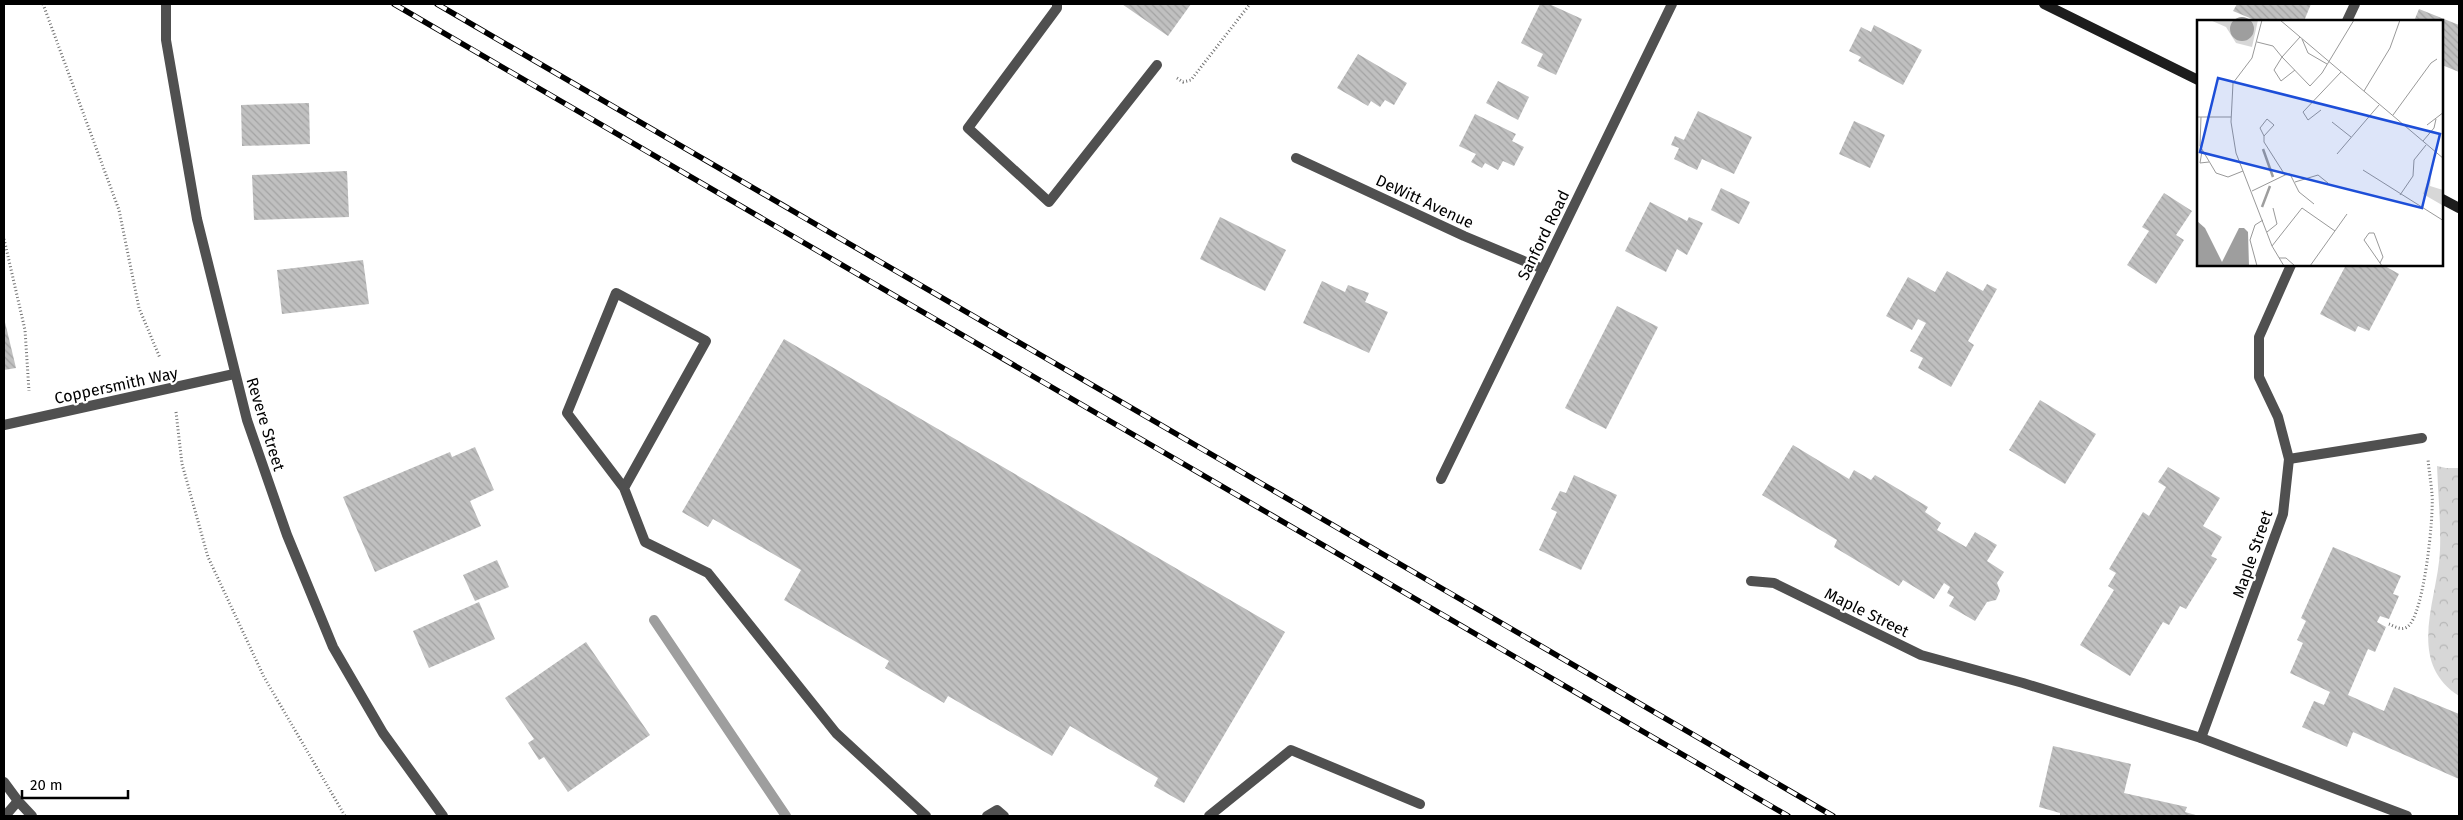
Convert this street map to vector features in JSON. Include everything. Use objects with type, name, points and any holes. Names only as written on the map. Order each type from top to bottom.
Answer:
[{"type":"main road","points":[[2044,4],[2197,80]]},
{"type":"main road","points":[[2443,200],[2459,208]]},
{"type":"street","name":"Revere Street","points":[[166,4],[166,40],[197,219],[246,420],[287,535],[333,647],[383,733],[443,816]]},
{"type":"street","points":[[1057,4],[1057,8],[968,128],[1049,202],[1158,65]]},
{"type":"street","name":"Sanford Road","points":[[1441,479],[1672,4]]},
{"type":"street","points":[[2347,20],[2355,4]]},
{"type":"street","name":"DeWitt Avenue","points":[[1296,158],[1464,236],[1543,269]]},
{"type":"street","name":"Maple Street","points":[[2201,738],[2283,514],[2290,459],[2278,417],[2259,376],[2259,337],[2291,266]]},
{"type":"street","points":[[624,488],[706,341],[616,293],[567,413],[624,488],[645,542],[708,573],[836,733],[926,816]]},
{"type":"street","name":"Coppersmith Way","points":[[4,425],[234,374]]},
{"type":"street","points":[[2290,459],[2422,438]]},
{"type":"street","name":"Maple Street","points":[[1751,581],[1774,584],[1921,655],[2023,683],[2201,738],[2407,816]]},
{"type":"street","points":[[1209,816],[1291,750],[1420,804]]},
{"type":"street","points":[[4,782],[32,816]]},
{"type":"street","points":[[5,816],[18,801]]},
{"type":"street","points":[[987,816],[998,810],[1004,816]]},
{"type":"path","points":[[43,4],[119,210],[139,308],[160,358]]},
{"type":"path","points":[[1158,65],[1183,82],[1191,80],[1250,4]]},
{"type":"path","points":[[4,239],[25,330],[29,391]]},
{"type":"path","points":[[176,412],[182,464],[208,557],[264,677],[345,816]]},
{"type":"path","points":[[2389,624],[2400,629],[2407,627],[2412,622],[2420,600],[2432,526],[2432,494],[2428,459],[2422,438]]},
{"type":"green space","points":[[2437,466],[2459,468],[2459,696],[2443,682],[2433,665],[2429,648],[2428,629],[2440,550]]},
{"type":"building","points":[[1122,4],[1191,4],[1168,36]]},
{"type":"building","points":[[1540,4],[1549,4],[1582,19],[1556,75],[1537,66],[1543,54],[1521,43]]},
{"type":"building","points":[[2237,4],[2311,4],[2304,20],[2255,20],[2233,11]]},
{"type":"building","points":[[2419,9],[2459,25],[2459,72],[2443,65],[2443,20],[2414,20]]},
{"type":"building","points":[[1874,25],[1922,50],[1903,85],[1858,61],[1861,57],[1849,51],[1861,27],[1871,32]]},
{"type":"building","points":[[1358,54],[1407,83],[1394,105],[1385,100],[1380,107],[1371,101],[1368,106],[1337,88]]},
{"type":"building","points":[[1498,81],[1529,97],[1518,120],[1486,103]]},
{"type":"building","points":[[309,103],[310,144],[242,146],[241,105]]},
{"type":"building","points":[[1698,111],[1752,137],[1734,174],[1702,159],[1697,170],[1674,159],[1679,148],[1671,145],[1675,136],[1684,140]]},
{"type":"building","points":[[1475,114],[1516,134],[1512,141],[1524,147],[1514,166],[1503,161],[1498,170],[1485,163],[1482,168],[1471,162],[1476,154],[1459,146]]},
{"type":"building","points":[[1854,121],[1885,135],[1870,168],[1839,154]]},
{"type":"building","points":[[347,171],[349,217],[254,220],[252,175]]},
{"type":"building","points":[[1721,188],[1750,202],[1739,224],[1711,210]]},
{"type":"building","points":[[2164,193],[2192,211],[2176,235],[2184,240],[2156,284],[2127,265],[2149,231],[2142,227]]},
{"type":"building","points":[[1650,202],[1687,221],[1689,217],[1703,223],[1687,255],[1677,249],[1666,272],[1625,251]]},
{"type":"building","points":[[1220,217],[1286,250],[1265,291],[1200,259]]},
{"type":"building","points":[[363,260],[369,304],[282,314],[277,270]]},
{"type":"building","points":[[2345,266],[2385,266],[2399,274],[2369,331],[2358,326],[2355,332],[2320,314]]},
{"type":"building","points":[[1947,271],[1983,291],[1987,284],[1997,289],[1968,341],[1974,345],[1951,387],[1918,368],[1923,358],[1910,351],[1926,323],[1918,319],[1912,330],[1886,316],[1908,277],[1935,292]]},
{"type":"building","points":[[1322,281],[1345,292],[1348,285],[1369,293],[1365,302],[1388,312],[1369,353],[1303,323]]},
{"type":"building","points":[[1617,306],[1658,327],[1606,429],[1565,408]]},
{"type":"building","points":[[4,318],[16,368],[4,370]]},
{"type":"building","points":[[784,339],[1285,632],[1184,803],[1154,786],[1158,778],[1070,726],[1052,756],[948,696],[944,703],[885,668],[889,661],[784,600],[801,570],[713,519],[708,527],[682,512]]},
{"type":"building","points":[[2040,400],[2096,434],[2065,484],[2009,450]]},
{"type":"building","points":[[1793,445],[1849,479],[1854,470],[1871,480],[1875,475],[1928,507],[1925,512],[1941,523],[1937,530],[1966,547],[1975,532],[1997,545],[1987,561],[2004,572],[1997,583],[2000,591],[1996,600],[1987,602],[1975,621],[1949,606],[1954,597],[1947,593],[1950,587],[1944,583],[1934,599],[1903,580],[1899,586],[1834,547],[1837,540],[1762,495]]},
{"type":"building","points":[[475,447],[494,490],[470,501],[481,526],[375,572],[343,497],[450,452],[452,457]]},
{"type":"building","points":[[2168,467],[2220,498],[2203,526],[2222,537],[2211,556],[2217,559],[2186,609],[2180,606],[2169,625],[2163,622],[2130,676],[2080,645],[2114,590],[2108,586],[2116,573],[2109,569],[2143,512],[2149,516],[2166,487],[2158,482]]},
{"type":"building","points":[[1574,475],[1617,495],[1581,570],[1539,550],[1557,512],[1551,509],[1560,491],[1566,493]]},
{"type":"building","points":[[2333,547],[2401,576],[2393,594],[2399,596],[2389,619],[2380,616],[2377,622],[2386,627],[2375,652],[2368,649],[2348,695],[2384,711],[2394,687],[2459,714],[2459,779],[2353,732],[2347,747],[2302,727],[2314,701],[2324,705],[2330,692],[2290,673],[2303,643],[2297,640],[2306,621],[2301,618]]},
{"type":"building","points":[[497,560],[509,587],[475,601],[463,575]]},
{"type":"building","points":[[479,602],[495,639],[429,668],[413,631]]},
{"type":"building","points":[[586,642],[650,735],[568,792],[544,757],[539,760],[528,743],[534,739],[505,698]]},
{"type":"building","points":[[2053,746],[2131,764],[2124,793],[2187,807],[2185,812],[2199,816],[2060,816],[2060,813],[2039,807]]},
{"type":"waterway","points":[[654,620],[786,816]]},
{"type":"railway","points":[[394,4],[1788,816]]},
{"type":"railway","points":[[437,4],[1833,816]]}]
